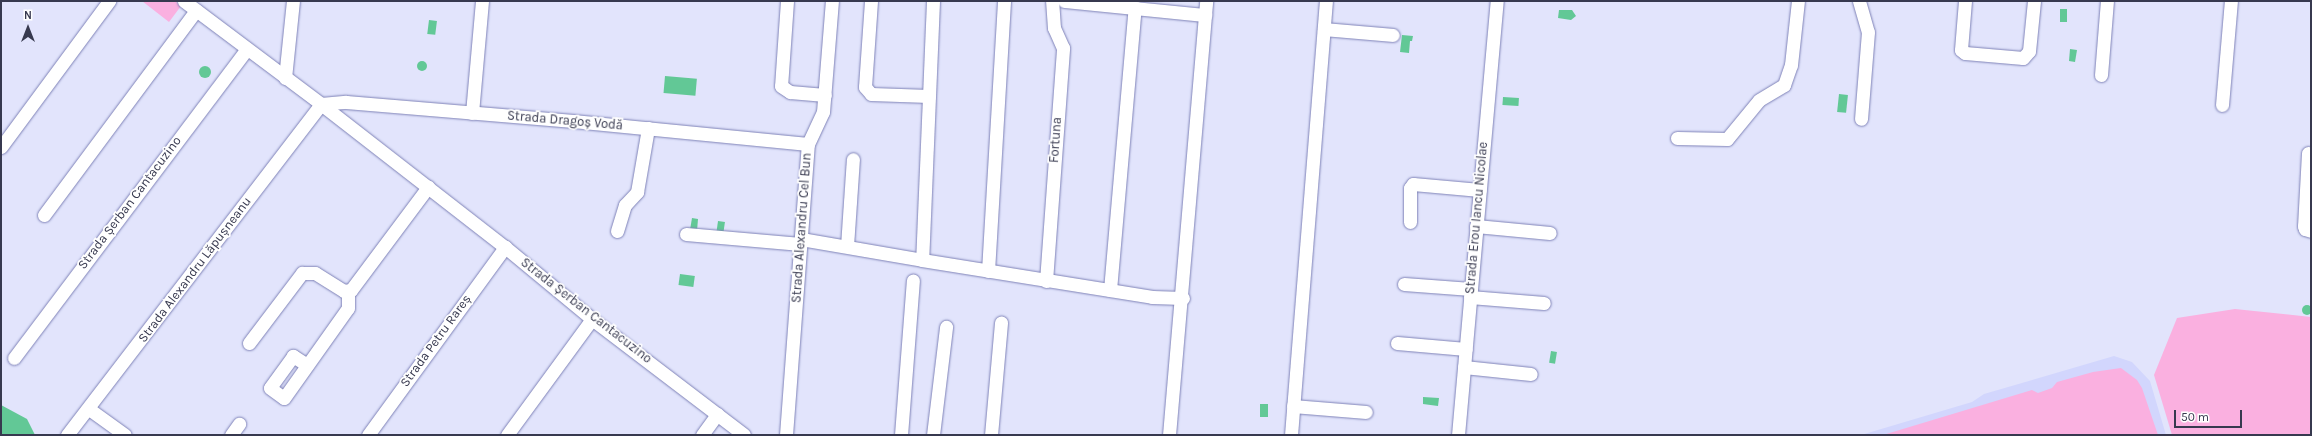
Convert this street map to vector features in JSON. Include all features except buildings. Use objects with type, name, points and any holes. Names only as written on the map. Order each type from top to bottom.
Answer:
[{"type":"street","points":[[1,147],[109,1]]},
{"type":"street","name":"Strada Șerban Cantacuzino","points":[[184,1],[321,104],[504,247],[589,322],[744,435]]},
{"type":"street","points":[[285,78],[293,1]]},
{"type":"street","points":[[472,113],[482,1]]},
{"type":"street","points":[[788,1],[781,86],[790,92],[824,96]]},
{"type":"street","name":"Strada Alexandru Cel Bun","points":[[786,435],[808,144],[823,112],[832,1]]},
{"type":"street","points":[[871,1],[865,87],[871,94],[929,96]]},
{"type":"street","points":[[922,260],[932,1]]},
{"type":"street","points":[[988,272],[1004,1]]},
{"type":"street","name":"Fortuna","points":[[1046,281],[1063,48],[1054,28],[1052,1]]},
{"type":"street","points":[[1064,1],[1204,15]]},
{"type":"street","points":[[1169,435],[1183,298],[1206,1]]},
{"type":"street","points":[[1291,435],[1326,1]]},
{"type":"street","name":"Strada Erou Iancu Nicolae","points":[[1458,435],[1497,1]]},
{"type":"street","points":[[1677,138],[1727,139],[1759,100],[1784,85],[1791,65],[1798,1]]},
{"type":"street","points":[[1859,1],[1868,32],[1861,119]]},
{"type":"street","points":[[1965,1],[1961,50],[1965,53],[2023,58],[2029,51],[2034,1]]},
{"type":"street","points":[[2101,75],[2107,1]]},
{"type":"street","points":[[2222,105],[2231,1]]},
{"type":"street","points":[[1110,290],[1135,7]]},
{"type":"street","points":[[44,215],[196,10]]},
{"type":"street","points":[[1324,29],[1393,35]]},
{"type":"street","name":"Strada Șerban Cantacuzino","points":[[14,358],[247,48]]},
{"type":"street","name":"Strada Dragoș Vodă","points":[[321,104],[346,102],[648,128],[808,144]]},
{"type":"street","name":"Strada Alexandru Lăpușneanu","points":[[67,435],[89,409],[321,104]]},
{"type":"street","points":[[617,231],[625,205],[637,192],[648,128]]},
{"type":"street","points":[[2308,152],[2304,226],[2305,230],[2311,231]]},
{"type":"street","points":[[847,246],[853,159]]},
{"type":"street","points":[[1410,222],[1410,188],[1413,184],[1480,190]]},
{"type":"street","points":[[307,365],[348,308],[348,292],[428,187]]},
{"type":"street","points":[[1476,226],[1550,233]]},
{"type":"street","points":[[686,234],[847,246],[1046,281],[1152,297],[1183,298]]},
{"type":"street","name":"Strada Petru Rareș","points":[[368,435],[504,247]]},
{"type":"street","points":[[249,343],[302,273],[314,273],[348,292]]},
{"type":"street","points":[[901,435],[913,280]]},
{"type":"street","points":[[1404,284],[1544,303]]},
{"type":"street","points":[[507,435],[589,322]]},
{"type":"street","points":[[991,435],[1001,322]]},
{"type":"street","points":[[933,435],[946,327]]},
{"type":"street","points":[[1397,343],[1466,349]]},
{"type":"street","points":[[1464,367],[1531,374]]},
{"type":"street","points":[[1293,406],[1366,412]]},
{"type":"street","points":[[89,409],[125,435]]},
{"type":"street","points":[[702,435],[717,414]]},
{"type":"street","points":[[232,435],[240,424]]},
{"type":"shaded area","points":[[142,1],[175,1],[181,6],[169,22]]},
{"type":"shaded area","points":[[2060,9],[2067,9],[2067,22],[2060,22]]},
{"type":"shaded area","points":[[1559,10],[1572,10],[1576,16],[1571,20],[1558,18]]},
{"type":"shaded area","points":[[429,20],[437,21],[435,35],[427,34]]},
{"type":"shaded area","points":[[1402,35],[1413,36],[1412,41],[1410,41],[1409,53],[1400,52]]},
{"type":"shaded area","points":[[2070,49],[2077,50],[2075,62],[2069,61]]},
{"type":"shaded area","points":[[420,61],[424,61],[426,62],[426,70],[420,71],[417,68],[417,64]]},
{"type":"shaded area","points":[[203,66],[207,66],[211,72],[207,78],[203,78],[199,74],[199,70]]},
{"type":"shaded area","points":[[665,76],[697,79],[695,96],[664,93]]},
{"type":"shaded area","points":[[1839,94],[1848,95],[1846,113],[1837,112]]},
{"type":"shaded area","points":[[1503,97],[1519,98],[1518,106],[1502,105]]},
{"type":"shaded area","points":[[692,218],[698,219],[697,231],[690,230]]},
{"type":"shaded area","points":[[718,221],[725,222],[723,233],[716,232]]},
{"type":"shaded area","points":[[680,274],[695,276],[693,287],[678,285]]},
{"type":"shaded area","points":[[2305,305],[2309,305],[2311,306],[2311,314],[2305,315],[2302,312],[2302,308]]},
{"type":"shaded area","points":[[2235,309],[2311,317],[2311,435],[2172,435],[2154,375],[2177,318]]},
{"type":"shaded area","points":[[1551,351],[1557,352],[1555,364],[1549,363]]},
{"type":"shaded area","points":[[2114,356],[2132,362],[2150,381],[2166,435],[1861,435],[1972,402],[1984,394]]},
{"type":"shaded area","points":[[2121,368],[2137,380],[2142,388],[2158,435],[1883,435],[2032,390],[2038,393],[2052,388],[2057,382],[2093,372]]},
{"type":"shaded area","points":[[1423,397],[1439,398],[1438,406],[1423,404]]},
{"type":"shaded area","points":[[1260,404],[1268,404],[1268,417],[1260,417]]},
{"type":"shaded area","points":[[1,405],[27,419],[35,435],[1,435]]}]
